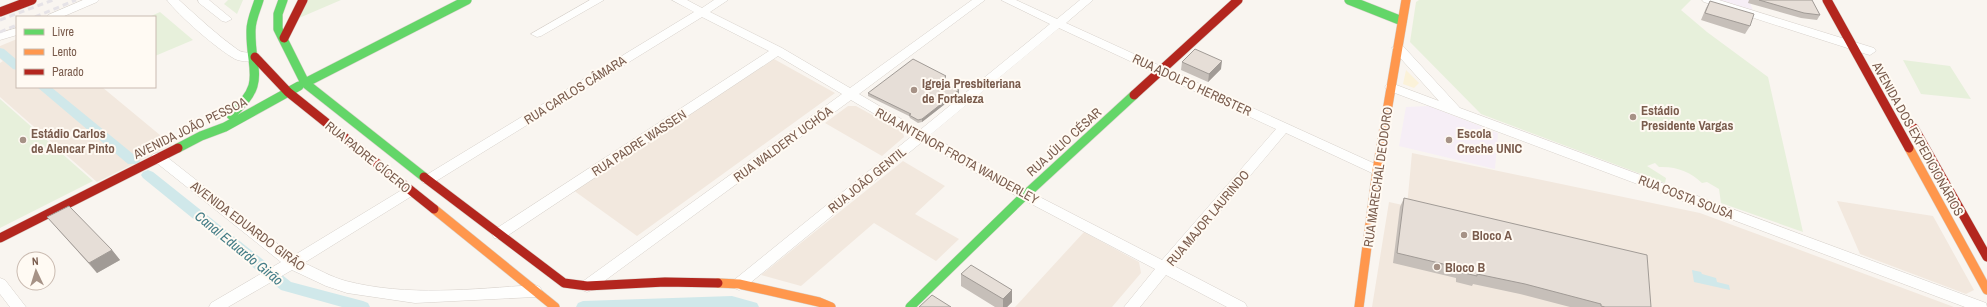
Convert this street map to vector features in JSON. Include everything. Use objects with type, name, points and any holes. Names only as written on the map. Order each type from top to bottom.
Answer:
[{"type":"main road","points":[[0,12],[32,0]]},
{"type":"main road","points":[[201,136],[238,111],[248,101],[255,88],[251,31],[253,17],[259,0]]},
{"type":"main road","name":"RUA PADRE CÍCERO","points":[[283,0],[278,14],[278,29],[284,38],[305,83],[428,180],[564,283],[587,286]]},
{"type":"main road","points":[[284,38],[303,0]]},
{"type":"main road","name":"AVENIDA JOÃO PESSOA","points":[[0,238],[158,157],[201,136],[225,127],[305,83],[467,0]]},
{"type":"main road","name":"RUA JÚLIO CÉSAR","points":[[910,307],[1025,195],[1238,0]]},
{"type":"main road","points":[[1349,0],[1402,21]]},
{"type":"main road","name":"RUA MARECHAL DEODORO","points":[[1359,307],[1377,170],[1406,0]]},
{"type":"main road","name":"AVENIDA DOS EXPEDICIONÁRIOS","points":[[1827,0],[1987,290]]},
{"type":"main road","name":"AVENIDA DOS EXPEDICIONÁRIOS","points":[[1862,38],[1872,54]]},
{"type":"main road","name":"RUA PADRE CÍCERO","points":[[254,57],[288,92],[555,307]]},
{"type":"main road","name":"AVENIDA DOS EXPEDICIONÁRIOS","points":[[1909,119],[1987,257]]},
{"type":"main road","points":[[587,286],[665,282],[739,284],[780,292],[819,302],[831,307]]},
{"type":"street","points":[[54,16],[93,0]]},
{"type":"street","points":[[173,0],[213,38],[240,57],[254,57]]},
{"type":"street","points":[[537,34],[598,0]]},
{"type":"street","name":"RUA ANTENOR FROTA WANDERLEY","points":[[678,0],[778,51],[850,95],[1025,195],[1240,307]]},
{"type":"street","name":"RUA CARLOS CÂMARA","points":[[428,180],[722,0]]},
{"type":"street","name":"RUA WALDERY UCHÔA","points":[[587,286],[979,0]]},
{"type":"street","name":"RUA ADOLFO HERBSTER","points":[[1007,0],[1377,170]]},
{"type":"street","name":"RUA JOÃO GENTIL","points":[[739,284],[1087,0]]},
{"type":"street","points":[[1708,0],[1852,46],[1872,54]]},
{"type":"street","points":[[185,10],[203,1],[226,19]]},
{"type":"street","points":[[0,37],[16,31]]},
{"type":"street","points":[[1398,48],[1456,112]]},
{"type":"street","name":"RUA PADRE WASSEN","points":[[500,234],[778,51]]},
{"type":"street","name":"RUA COSTA SOUSA","points":[[1391,87],[1981,307]]},
{"type":"street","name":"RUA MAJOR LAURINDO","points":[[1131,307],[1165,269],[1284,127]]},
{"type":"street","name":"AVENIDA EDUARDO GIRÃO","points":[[158,157],[288,265],[316,276],[347,287],[415,297],[540,295]]},
{"type":"street","points":[[216,307],[410,191]]},
{"type":"street","points":[[0,284],[19,307]]},
{"type":"shaded area","points":[[1719,0],[1749,0],[1753,11]]},
{"type":"shaded area","points":[[16,39],[16,88],[103,88],[172,145],[97,182],[0,97],[0,63],[3,61],[0,59],[0,46]]},
{"type":"shaded area","points":[[774,59],[835,93],[637,236],[573,190]]},
{"type":"shaded area","points":[[848,106],[856,106],[903,132],[904,137],[882,156],[825,123]]},
{"type":"shaded area","name":"Escola Creche UNIC","points":[[1429,106],[1498,133],[1495,169],[1399,146],[1406,107]]},
{"type":"shaded area","points":[[1412,153],[1700,213],[1954,307],[1372,307],[1389,202],[1407,206]]},
{"type":"shaded area","points":[[903,161],[945,186],[915,214],[959,239],[936,261],[874,223],[801,286],[761,275]]},
{"type":"shaded area","points":[[1837,201],[1933,216],[1974,290],[1966,294],[1860,254]]},
{"type":"shaded area","points":[[1084,232],[1139,262],[1141,273],[1112,307],[1015,307]]},
{"type":"green space","points":[[228,0],[243,0],[237,14],[224,4]]},
{"type":"green space","points":[[307,0],[341,0],[299,18]]},
{"type":"green space","name":"Estádio Presidente Vargas","points":[[1419,0],[1691,0],[1681,10],[1707,32],[1768,77],[1803,232],[1721,203],[1719,189],[1707,182],[1702,183],[1683,170],[1659,167],[1655,163],[1647,166],[1666,178],[1665,183],[1481,114],[1410,42],[1416,2]]},
{"type":"green space","points":[[160,12],[193,40],[156,56],[156,16],[151,16]]},
{"type":"green space","points":[[1903,60],[1950,66],[1971,99],[1921,94]]},
{"type":"green space","name":"Estádio Carlos de Alencar Pinto","points":[[0,99],[93,181],[0,228]]},
{"type":"sand","points":[[1406,70],[1419,83],[1414,88],[1403,84]]},
{"type":"water","points":[[1692,270],[1716,278],[1717,282],[1729,285],[1730,290],[1694,282]]},
{"type":"building","points":[[1759,0],[1812,0],[1820,15],[1804,13]]},
{"type":"building","points":[[1710,1],[1754,14],[1750,26],[1705,13]]},
{"type":"building","points":[[1195,49],[1222,61],[1209,74],[1182,62]]},
{"type":"building","name":"Igreja Presbiteriana de Fortaleza","points":[[913,59],[946,76],[940,81],[959,90],[922,119],[918,120],[909,115],[911,114],[868,93]]},
{"type":"building","points":[[1404,198],[1647,255],[1651,307],[1605,307],[1601,306],[1601,304],[1525,284],[1460,272],[1460,268],[1397,253]]},
{"type":"building","points":[[69,206],[112,250],[89,263],[47,217]]},
{"type":"building","points":[[971,265],[1012,290],[1003,299],[961,274]]},
{"type":"building","points":[[932,295],[951,307],[919,307]]},
{"type":"waterway","name":"Canal Eduardo Girão","points":[[0,52],[16,65]]},
{"type":"waterway","name":"Canal Eduardo Girão","points":[[44,88],[133,161]]},
{"type":"waterway","name":"Canal Eduardo Girão","points":[[148,175],[286,286],[363,307]]},
{"type":"waterway","name":"Canal Eduardo Girão","points":[[583,307],[732,302],[752,307]]},
{"type":"railway","points":[[0,20],[53,0]]},
{"type":"railway","points":[[37,16],[76,0]]},
{"type":"railway","points":[[0,32],[16,25]]},
{"type":"traffic: fast","points":[[231,115],[250,95],[254,85],[255,76],[251,44],[251,26],[259,0]]},
{"type":"traffic: fast","points":[[283,0],[278,14],[278,29],[305,83],[424,177]]},
{"type":"traffic: fast","points":[[305,83],[467,0]]},
{"type":"traffic: fast","points":[[1349,0],[1402,21]]},
{"type":"traffic: fast","points":[[178,148],[201,136],[225,127],[299,86]]},
{"type":"traffic: fast","points":[[910,307],[1023,197],[1134,95]]},
{"type":"traffic: slow","points":[[1359,307],[1377,170],[1406,0]]},
{"type":"traffic: slow","points":[[1909,148],[1987,290]]},
{"type":"traffic: slow","points":[[434,209],[555,307]]},
{"type":"traffic: slow","points":[[718,283],[739,284],[819,302],[831,307]]},
{"type":"traffic: jam","points":[[0,12],[32,0]]},
{"type":"traffic: jam","points":[[284,38],[303,0]]},
{"type":"traffic: jam","points":[[1134,95],[1238,0]]},
{"type":"traffic: jam","points":[[1827,0],[1909,148]]},
{"type":"traffic: jam","points":[[255,57],[288,92],[434,209]]},
{"type":"traffic: jam","points":[[1914,128],[1987,257]]},
{"type":"traffic: jam","points":[[0,238],[178,148]]},
{"type":"traffic: jam","points":[[424,177],[564,283],[587,286],[665,282],[718,283]]},
{"type":"place","name":"Igreja Presbiteriana de Fortaleza","points":[[914,90]]},
{"type":"place","name":"Estádio Presidente Vargas","points":[[1633,117]]},
{"type":"place","name":"Estádio Carlos de Alencar Pinto","points":[[23,140]]},
{"type":"place","name":"Escola Creche UNIC","points":[[1449,140]]},
{"type":"place","name":"Bloco A","points":[[1464,235]]},
{"type":"place","name":"Bloco B","points":[[1437,267]]}]
